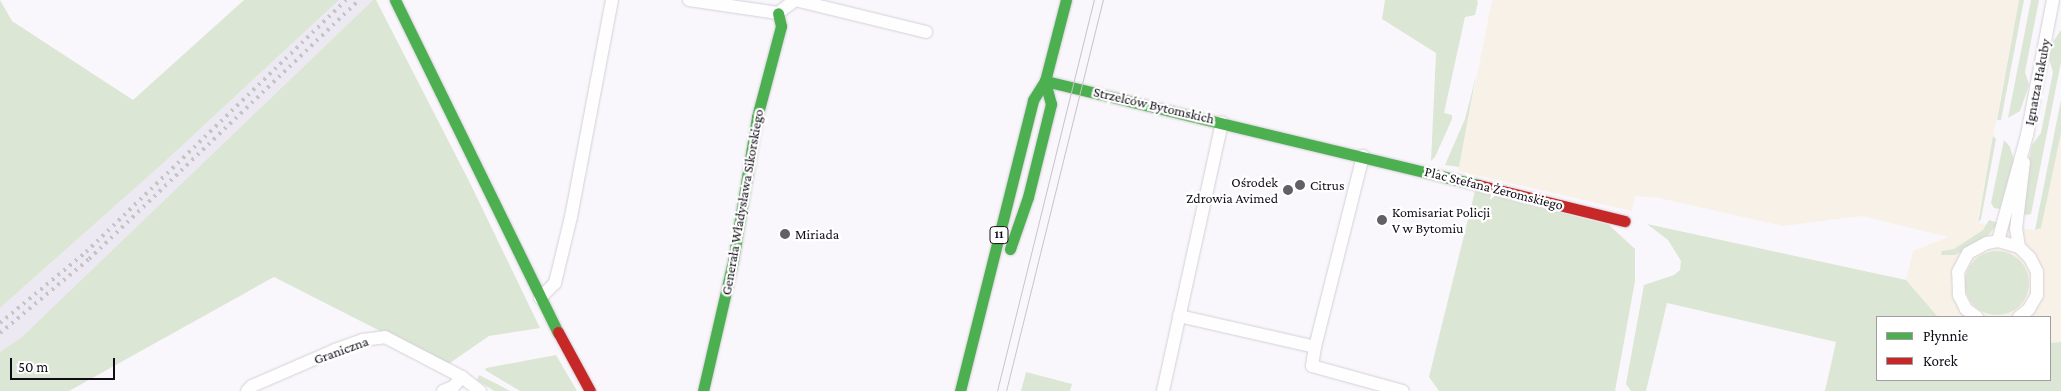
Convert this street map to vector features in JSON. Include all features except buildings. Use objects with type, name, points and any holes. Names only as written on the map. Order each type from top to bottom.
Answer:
[{"type":"main road","points":[[395,0],[540,298],[590,391]]},
{"type":"main road","name":"11","points":[[960,391],[1033,100],[1045,81],[1066,0]]},
{"type":"main road","name":"Generała Władysława Sikorskiego","points":[[703,391],[733,261],[757,117],[781,26],[778,12]]},
{"type":"main road","name":"11","points":[[1006,265],[1028,197],[1051,104],[1045,81]]},
{"type":"main road","name":"Strzelców Bytomskich","points":[[1045,81],[1263,132]]},
{"type":"main road","name":"Plac Stefana Żeromskiego","points":[[1263,132],[1625,221]]},
{"type":"street","points":[[540,298],[555,283],[571,217],[612,0]]},
{"type":"street","points":[[689,0],[778,12],[795,0],[926,32]]},
{"type":"street","name":"Ignatza Hakuby","points":[[2019,247],[2016,229],[2027,135],[2053,0]]},
{"type":"street","points":[[1163,391],[1222,122]]},
{"type":"street","name":"Ignatza Hakuby","points":[[1998,241],[2027,135]]},
{"type":"street","points":[[1363,156],[1312,366],[1403,391]]},
{"type":"street","points":[[1976,316],[1966,309],[1959,295],[1958,272],[1968,253],[1987,243],[1998,241],[2019,247],[2030,258],[2039,280],[2033,302],[2019,316]]},
{"type":"street","points":[[1179,316],[1315,348]]},
{"type":"street","name":"Graniczna","points":[[248,391],[252,386],[336,350],[374,338],[385,337],[462,378],[480,391]]},
{"type":"street","points":[[443,391],[453,387],[462,378]]},
{"type":"shaded area","points":[[339,0],[373,0],[22,338],[0,352],[0,308],[160,166]]},
{"type":"shaded area","points":[[1492,0],[2019,0],[1977,223],[2035,230],[2041,228],[2061,133],[2061,342],[2051,343],[2051,316],[1937,316],[1906,280],[1913,251],[1948,237],[1862,216],[1783,226],[1659,198],[1635,196],[1632,211],[1458,171]]},
{"type":"green space","points":[[0,0],[12,21],[133,100],[244,0],[339,0],[160,166],[0,308]]},
{"type":"green space","points":[[373,0],[376,0],[470,183],[540,328],[489,336],[447,365],[274,277],[69,391],[0,391],[0,352],[22,337]]},
{"type":"green space","points":[[1385,0],[1477,0],[1478,2],[1475,15],[1465,17],[1444,113],[1452,115],[1452,119],[1435,157],[1431,161],[1436,53],[1382,19]]},
{"type":"green space","points":[[2019,0],[2024,0],[2001,120],[1997,120]]},
{"type":"green space","points":[[2031,0],[2039,0],[2025,72],[2029,85],[2020,111],[2008,118]]},
{"type":"green space","points":[[2061,30],[2061,62],[2031,214],[2027,215],[2024,214],[2029,159],[2032,145],[2041,133],[2053,72],[2049,59],[2053,42]]},
{"type":"green space","points":[[1476,76],[1459,167],[1445,165],[1465,119]]},
{"type":"green space","points":[[2061,100],[2061,133],[2041,228],[2035,230]]},
{"type":"green space","points":[[1993,136],[1996,139],[1981,219],[1978,223]]},
{"type":"green space","points":[[2004,140],[2010,147],[2014,160],[2000,209],[1994,208],[1991,203]]},
{"type":"green space","points":[[1475,191],[1609,225],[1635,249],[1635,281],[1615,391],[1439,391],[1429,377]]},
{"type":"green space","points":[[1989,220],[1998,223],[1988,235],[1955,255],[1941,255],[1942,251],[1954,249],[1983,230]]},
{"type":"green space","points":[[1647,224],[1906,280],[1937,316],[1876,316],[1876,381],[2051,381],[2051,343],[2061,342],[2061,391],[1825,391],[1836,342],[1667,303],[1646,391],[1631,391],[1626,384],[1644,285],[1674,275],[1680,270],[1681,261],[1668,240]]},
{"type":"green space","points":[[1991,251],[2003,251],[2020,260],[2027,271],[2029,283],[2027,295],[2020,306],[2003,315],[1991,315],[1979,310],[1970,301],[1965,289],[1965,277],[1970,265],[1979,256]]},
{"type":"green space","points":[[556,355],[577,391],[520,391],[485,370],[486,368]]},
{"type":"green space","points":[[1026,372],[1072,384],[1070,391],[1021,391]]},
{"type":"green space","points":[[479,375],[510,391],[494,391],[477,380]]},
{"type":"tram line","points":[[997,391],[1094,0]]},
{"type":"tram line","points":[[1006,391],[1103,0]]},
{"type":"railway","points":[[0,323],[86,252],[346,0]]},
{"type":"railway","points":[[0,333],[89,259],[359,0]]},
{"type":"traffic: fast","points":[[395,0],[558,332]]},
{"type":"traffic: fast","points":[[960,391],[1033,100],[1045,81],[1066,0]]},
{"type":"traffic: fast","points":[[703,391],[733,261],[757,117],[781,26],[778,13]]},
{"type":"traffic: fast","points":[[1045,81],[1478,185]]},
{"type":"traffic: fast","points":[[1010,249],[1028,197],[1051,104],[1045,81]]},
{"type":"traffic: jam","points":[[1478,185],[1625,221]]},
{"type":"traffic: jam","points":[[558,332],[590,391]]},
{"type":"place","name":"Citrus","points":[[1300,185]]},
{"type":"place","name":"Ośrodek Zdrowia Avimed","points":[[1288,190]]},
{"type":"place","name":"Komisariat Policji V w Bytomiu","points":[[1382,220]]},
{"type":"place","name":"Miriada","points":[[785,234]]}]
